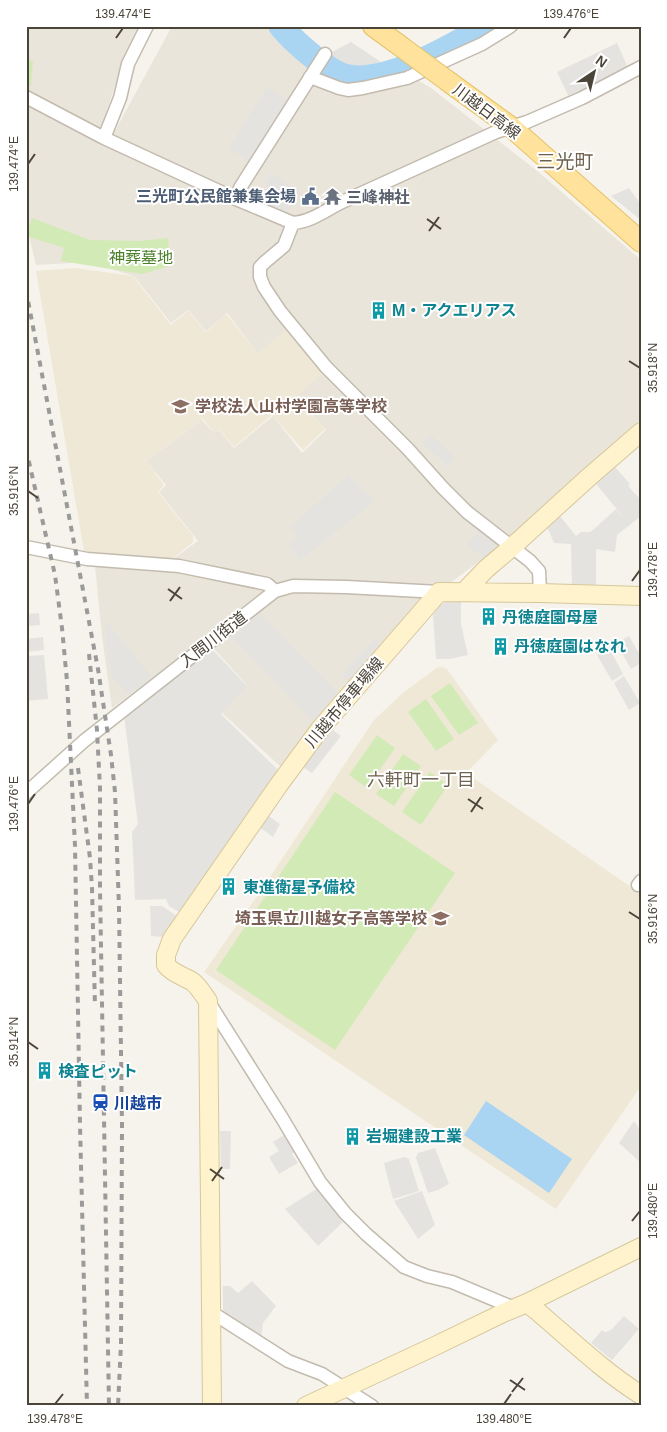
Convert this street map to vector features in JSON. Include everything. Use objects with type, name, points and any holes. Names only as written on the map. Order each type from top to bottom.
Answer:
[{"type":"main road","name":"川越日高線","points":[[373,26],[511,127],[641,242]]},
{"type":"street","points":[[104,138],[120,98],[128,64],[147,26]]},
{"type":"street","points":[[312,74],[338,88],[348,90],[407,78],[482,44],[511,26]]},
{"type":"street","points":[[236,199],[240,188],[325,54]]},
{"type":"street","points":[[26,97],[104,138],[293,223],[315,217],[340,203],[496,132],[582,98],[641,67]]},
{"type":"street","points":[[293,223],[284,246],[260,267],[260,277],[269,295],[326,367],[408,449],[467,512],[530,561],[539,571],[540,592]]},
{"type":"street","points":[[464,592],[486,569],[641,432]]},
{"type":"street","points":[[26,546],[87,559],[179,566],[267,584],[275,591]]},
{"type":"street","name":"入間川街道","points":[[26,793],[84,740],[275,591],[293,586],[439,592]]},
{"type":"street","points":[[439,592],[540,592],[641,596]]},
{"type":"street","name":"川越市停車場線","points":[[208,1001],[198,987],[174,973],[166,965],[166,955],[172,939],[320,729],[439,592]]},
{"type":"street","points":[[208,1001],[320,1182],[346,1214],[366,1234],[404,1267],[537,1311],[601,1367],[641,1395]]},
{"type":"street","points":[[208,1001],[212,1406]]},
{"type":"street","points":[[306,1406],[641,1247]]},
{"type":"street","points":[[210,1314],[219,1317],[288,1361],[322,1374],[372,1406]]},
{"type":"shaded area","points":[[26,26],[142,26],[124,57],[101,129],[26,91]]},
{"type":"shaded area","points":[[172,26],[267,26],[315,63],[313,73],[350,92],[414,78],[431,88],[536,170],[641,260],[641,419],[501,545],[414,610],[281,767],[221,712],[247,685],[205,639],[112,708],[95,566],[155,572],[198,541],[159,492],[166,485],[146,461],[202,420],[214,433],[219,430],[234,448],[273,416],[302,453],[326,430],[296,396],[332,364],[297,322],[258,354],[227,313],[206,331],[188,310],[171,323],[134,276],[88,262],[36,265],[26,223],[26,103],[109,142]]},
{"type":"shaded area","points":[[351,42],[381,62],[383,67],[363,71],[349,70],[341,67],[328,57],[332,52]]},
{"type":"shaded area","points":[[617,43],[628,68],[569,97],[557,72]]},
{"type":"shaded area","points":[[267,87],[291,102],[252,163],[229,148]]},
{"type":"shaded area","points":[[270,173],[301,192],[286,214],[260,204],[268,187],[264,184]]},
{"type":"shaded area","points":[[629,188],[641,205],[641,220],[611,196]]},
{"type":"shaded area","name":"学校法人山村学園高等学校","points":[[75,268],[133,276],[171,325],[188,311],[206,332],[226,314],[258,354],[289,328],[324,371],[296,397],[325,429],[303,450],[272,415],[234,447],[219,429],[214,433],[203,419],[146,461],[164,485],[158,492],[193,536],[193,542],[171,560],[84,551],[36,271]]},
{"type":"shaded area","points":[[430,434],[455,457],[447,466],[422,443]]},
{"type":"shaded area","points":[[615,467],[640,499],[641,516],[617,535],[615,552],[596,549],[596,588],[572,586],[571,544],[554,543],[546,528],[560,516],[576,536],[581,532],[593,530],[616,509],[626,520],[596,484]]},
{"type":"shaded area","points":[[348,475],[375,501],[299,561],[288,544],[297,537],[290,527]]},
{"type":"shaded area","points":[[482,529],[503,546],[485,560],[467,544]]},
{"type":"shaded area","points":[[450,600],[461,600],[461,624],[468,655],[450,659],[436,659],[433,615],[440,605]]},
{"type":"shaded area","points":[[39,613],[40,625],[26,626],[26,614]]},
{"type":"shaded area","points":[[260,613],[339,694],[314,722],[230,636]]},
{"type":"shaded area","points":[[109,624],[152,677],[129,695],[110,675],[105,625]]},
{"type":"shaded area","points":[[629,636],[641,657],[641,663],[631,669],[616,643]]},
{"type":"shaded area","points":[[43,637],[44,650],[26,652],[26,639]]},
{"type":"shaded area","points":[[374,639],[382,646],[350,682],[342,675]]},
{"type":"shaded area","points":[[609,648],[623,674],[612,681],[597,655]]},
{"type":"shaded area","points":[[212,649],[247,686],[221,714],[278,770],[179,912],[169,906],[166,899],[135,900],[132,832],[138,824],[124,716]]},
{"type":"shaded area","points":[[44,655],[48,699],[26,701],[26,656]]},
{"type":"shaded area","name":"埼玉県立川越女子高等学校","points":[[438,667],[446,668],[498,740],[466,773],[641,894],[641,1086],[556,1209],[204,972],[258,895],[374,720],[404,692]]},
{"type":"shaded area","points":[[624,676],[640,703],[629,710],[614,683]]},
{"type":"shaded area","points":[[330,728],[341,736],[312,773],[301,766]]},
{"type":"shaded area","points":[[266,814],[280,824],[273,837],[258,826]]},
{"type":"shaded area","points":[[150,906],[162,906],[177,916],[163,937],[151,936]]},
{"type":"shaded area","points":[[634,1121],[641,1131],[641,1163],[619,1143]]},
{"type":"shaded area","points":[[220,1131],[231,1131],[230,1169],[221,1169]]},
{"type":"shaded area","points":[[284,1135],[295,1152],[292,1154],[298,1163],[279,1174],[269,1157],[279,1151],[273,1142]]},
{"type":"shaded area","points":[[435,1148],[449,1184],[428,1193],[416,1158],[418,1153]]},
{"type":"shaded area","points":[[404,1157],[409,1159],[419,1191],[393,1199],[384,1163]]},
{"type":"shaded area","points":[[318,1188],[343,1222],[318,1246],[285,1209]]},
{"type":"shaded area","points":[[422,1191],[435,1225],[418,1239],[394,1201]]},
{"type":"shaded area","points":[[252,1281],[276,1306],[263,1323],[261,1340],[223,1313],[223,1286],[230,1286],[238,1293]]},
{"type":"shaded area","points":[[624,1316],[639,1329],[612,1360],[591,1343],[602,1330],[605,1332],[611,1330]]},
{"type":"green space","points":[[26,60],[33,61],[31,86],[26,84]]},
{"type":"green space","name":"神葬墓地","points":[[32,218],[90,240],[140,241],[168,238],[170,266],[142,274],[61,261],[64,248],[26,236]]},
{"type":"green space","points":[[450,683],[478,723],[459,735],[431,696]]},
{"type":"green space","points":[[426,699],[454,739],[436,751],[408,712]]},
{"type":"green space","points":[[377,735],[395,748],[367,788],[349,775]]},
{"type":"green space","points":[[403,754],[421,766],[394,806],[376,794]]},
{"type":"green space","points":[[430,772],[448,785],[421,825],[402,812]]},
{"type":"green space","points":[[335,792],[455,873],[335,1050],[216,970]]},
{"type":"water","points":[[486,1101],[572,1159],[549,1193],[464,1135]]},
{"type":"waterway","points":[[281,26],[319,62],[344,76],[360,78],[378,76],[417,63],[437,54],[486,26]]},
{"type":"railway","points":[[26,290],[98,669],[115,792],[119,908],[122,1125],[121,1344],[118,1406]]},
{"type":"railway","points":[[26,449],[55,575],[67,681],[75,846],[87,1406]]},
{"type":"railway","points":[[89,654],[97,730],[100,788],[109,1406]]},
{"type":"railway","points":[[78,768],[90,858],[95,1007]]},
{"type":"place","name":"三光町公民館兼集会場","points":[[310,196]]},
{"type":"place","name":"三峰神社","points":[[332,197]]},
{"type":"place","name":"M・アクエリアス","points":[[378,310]]},
{"type":"place","name":"学校法人山村学園高等学校","points":[[181,406]]},
{"type":"place","name":"丹徳庭園母屋","points":[[488,617]]},
{"type":"place","name":"丹徳庭園はなれ","points":[[500,646]]},
{"type":"place","name":"東進衛星予備校","points":[[229,887]]},
{"type":"place","name":"埼玉県立川越女子高等学校","points":[[441,918]]},
{"type":"place","name":"検査ピット","points":[[44,1071]]},
{"type":"place","name":"川越市","points":[[100,1103]]},
{"type":"place","name":"岩堀建設工業","points":[[352,1136]]},
{"type":"district","name":"三光町","points":[[565,161]]},
{"type":"district","name":"六軒町一丁目","points":[[421,780]]}]
